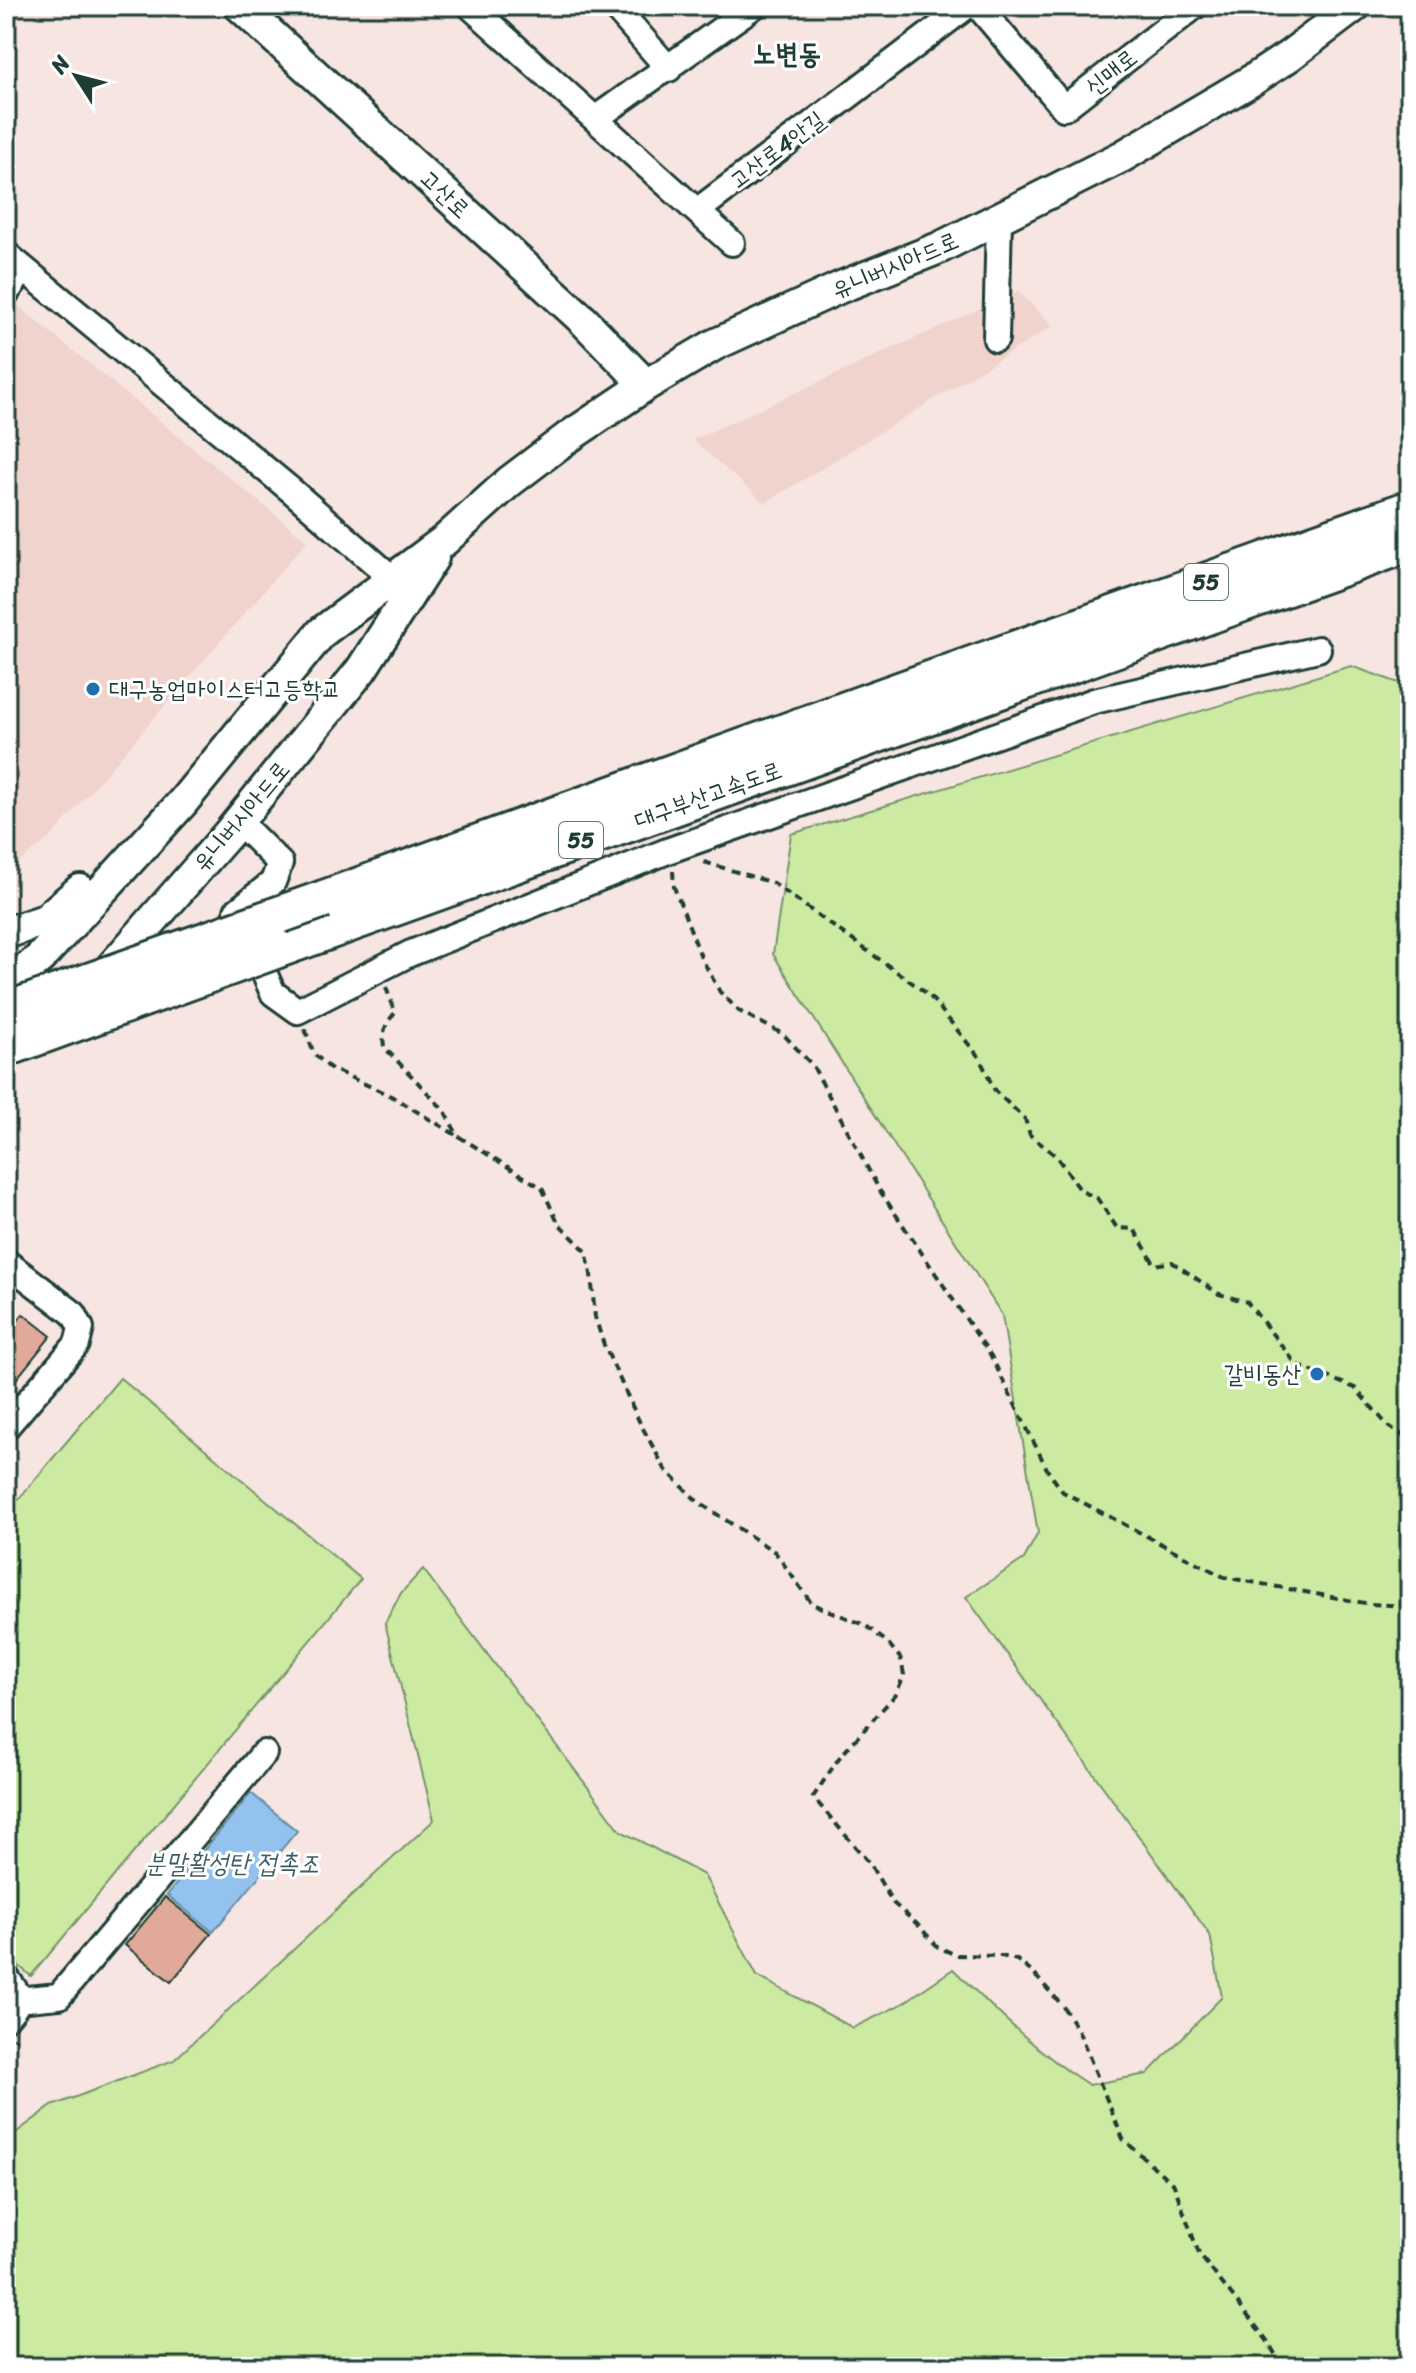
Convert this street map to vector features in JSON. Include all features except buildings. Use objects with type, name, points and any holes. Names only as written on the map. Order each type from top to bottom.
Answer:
[{"type":"highway","name":"대구부산고속도로","points":[[1007,670],[1410,509]]},
{"type":"highway","name":"대구부산고속도로","points":[[6,1011],[324,899],[1007,670],[1410,543]]},
{"type":"highway","name":"대구부산고속도로","points":[[6,1048],[278,949],[877,716]]},
{"type":"main road","name":"고산로","points":[[240,6],[583,320],[646,385]]},
{"type":"main road","name":"유니버시아드로","points":[[6,986],[40,958],[182,803],[322,632],[445,540],[509,482],[567,438],[646,385],[714,345],[841,287],[939,248],[1123,156],[1289,56],[1355,6]]},
{"type":"main road","name":"유니버시아드로","points":[[6,1065],[83,999],[238,821],[361,670],[445,540]]},
{"type":"main road","points":[[6,933],[45,920],[182,803]]},
{"type":"street","points":[[470,6],[732,243]]},
{"type":"street","points":[[614,6],[669,69]]},
{"type":"street","points":[[595,119],[754,6]]},
{"type":"street","name":"고산로4안길","points":[[697,211],[967,6]]},
{"type":"street","name":"신매로","points":[[978,6],[1064,108],[1195,6]]},
{"type":"street","points":[[996,339],[999,219]]},
{"type":"street","points":[[6,293],[15,262],[292,491],[393,579]]},
{"type":"street","points":[[238,821],[280,863],[273,882],[237,911],[273,993],[298,1011],[409,954],[1094,701],[1318,649]]},
{"type":"street","points":[[6,1262],[74,1314],[81,1328],[77,1344],[6,1427]]},
{"type":"street","points":[[11,2009],[59,1996],[264,1753]]},
{"type":"street","points":[[6,1977],[17,1993],[11,2009]]},
{"type":"path","points":[[1410,1439],[1389,1427],[1355,1388],[1297,1365],[1247,1302],[1219,1294],[1172,1262],[1155,1265],[1134,1229],[1117,1228],[1097,1198],[1081,1191],[1056,1156],[1030,1135],[1025,1119],[995,1091],[979,1057],[929,995],[773,883],[678,853],[673,868],[674,887],[712,981],[739,1011],[783,1034],[813,1066],[880,1191],[991,1356],[1048,1471],[1063,1492],[1224,1577],[1370,1604],[1410,1606]]},
{"type":"path","points":[[380,970],[395,1013],[387,1021],[382,1036],[384,1047],[444,1110],[458,1136]]},
{"type":"path","points":[[298,1011],[314,1054],[330,1068],[391,1096],[542,1188],[558,1223],[586,1251],[595,1317],[604,1345],[665,1469],[698,1502],[775,1552],[812,1604],[865,1625],[888,1643],[901,1659],[904,1675],[896,1694],[839,1758],[813,1797],[870,1864],[893,1903],[944,1952],[1017,1960],[1062,2005],[1079,2032],[1123,2139],[1174,2185],[1199,2254],[1266,2339],[1283,2367]]},
{"type":"shaded area","points":[[1018,291],[1053,326],[765,503],[693,440]]},
{"type":"shaded area","name":"대구농업마이스터고등학교","points":[[6,296],[307,541],[52,836],[6,873]]},
{"type":"green space","points":[[1351,666],[1410,687],[1410,2367],[145,2367],[144,2364],[141,2367],[6,2367],[6,2140],[52,2106],[174,2060],[434,1820],[385,1623],[401,1593],[423,1569],[621,1831],[704,1875],[757,1976],[853,2028],[902,2004],[953,1969],[1035,2045],[1089,2085],[1147,2074],[1222,1997],[1210,1935],[966,1597],[1024,1559],[1038,1533],[1002,1315],[773,954],[791,834]]},
{"type":"green space","points":[[120,1378],[361,1579],[31,1976],[6,1955],[6,1514]]},
{"type":"water","name":"분말활성탄 접촉조","points":[[251,1793],[297,1831],[213,1932],[167,1895]]},
{"type":"place","name":"대구농업마이스터고등학교","points":[[93,689]]},
{"type":"place","name":"갈비동산","points":[[1317,1374]]},
{"type":"district","name":"노변동","points":[[787,53]]}]
